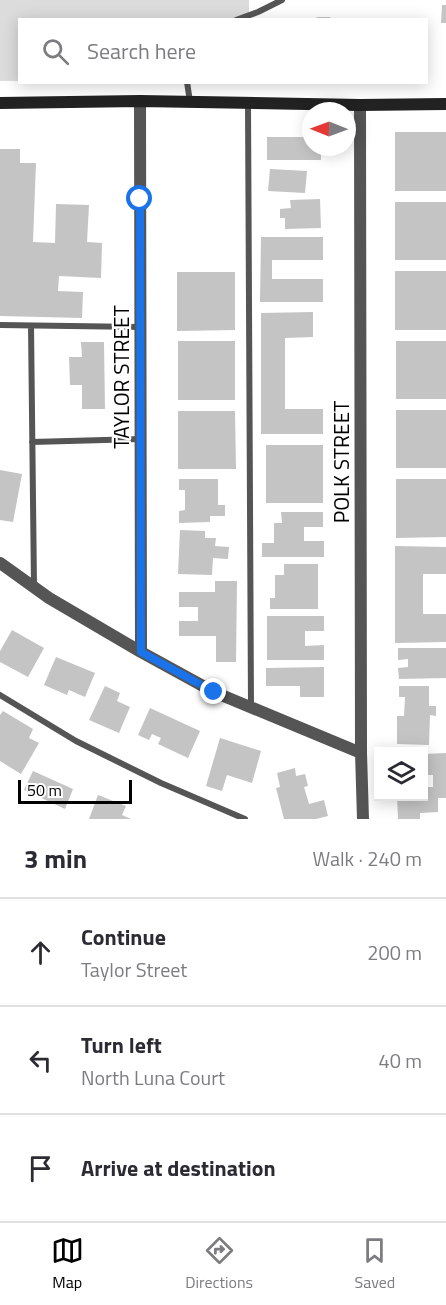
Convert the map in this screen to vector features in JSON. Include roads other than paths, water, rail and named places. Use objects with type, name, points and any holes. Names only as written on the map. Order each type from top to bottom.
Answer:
[{"type":"street","points":[[0,103],[140,101],[360,105],[446,104]]},
{"type":"street","name":"TAYLOR STREET","points":[[140,101],[141,652]]},
{"type":"street","name":"POLK STREET","points":[[360,105],[363,819]]},
{"type":"street","points":[[0,563],[49,598],[214,692],[361,753]]},
{"type":"lane","points":[[242,18],[282,0]]},
{"type":"lane","points":[[188,84],[190,102]]},
{"type":"lane","points":[[248,103],[251,707]]},
{"type":"lane","points":[[0,325],[141,327]]},
{"type":"lane","points":[[31,326],[34,588]]},
{"type":"lane","points":[[32,442],[141,439]]},
{"type":"lane","points":[[0,695],[76,741],[161,783],[245,819]]}]
